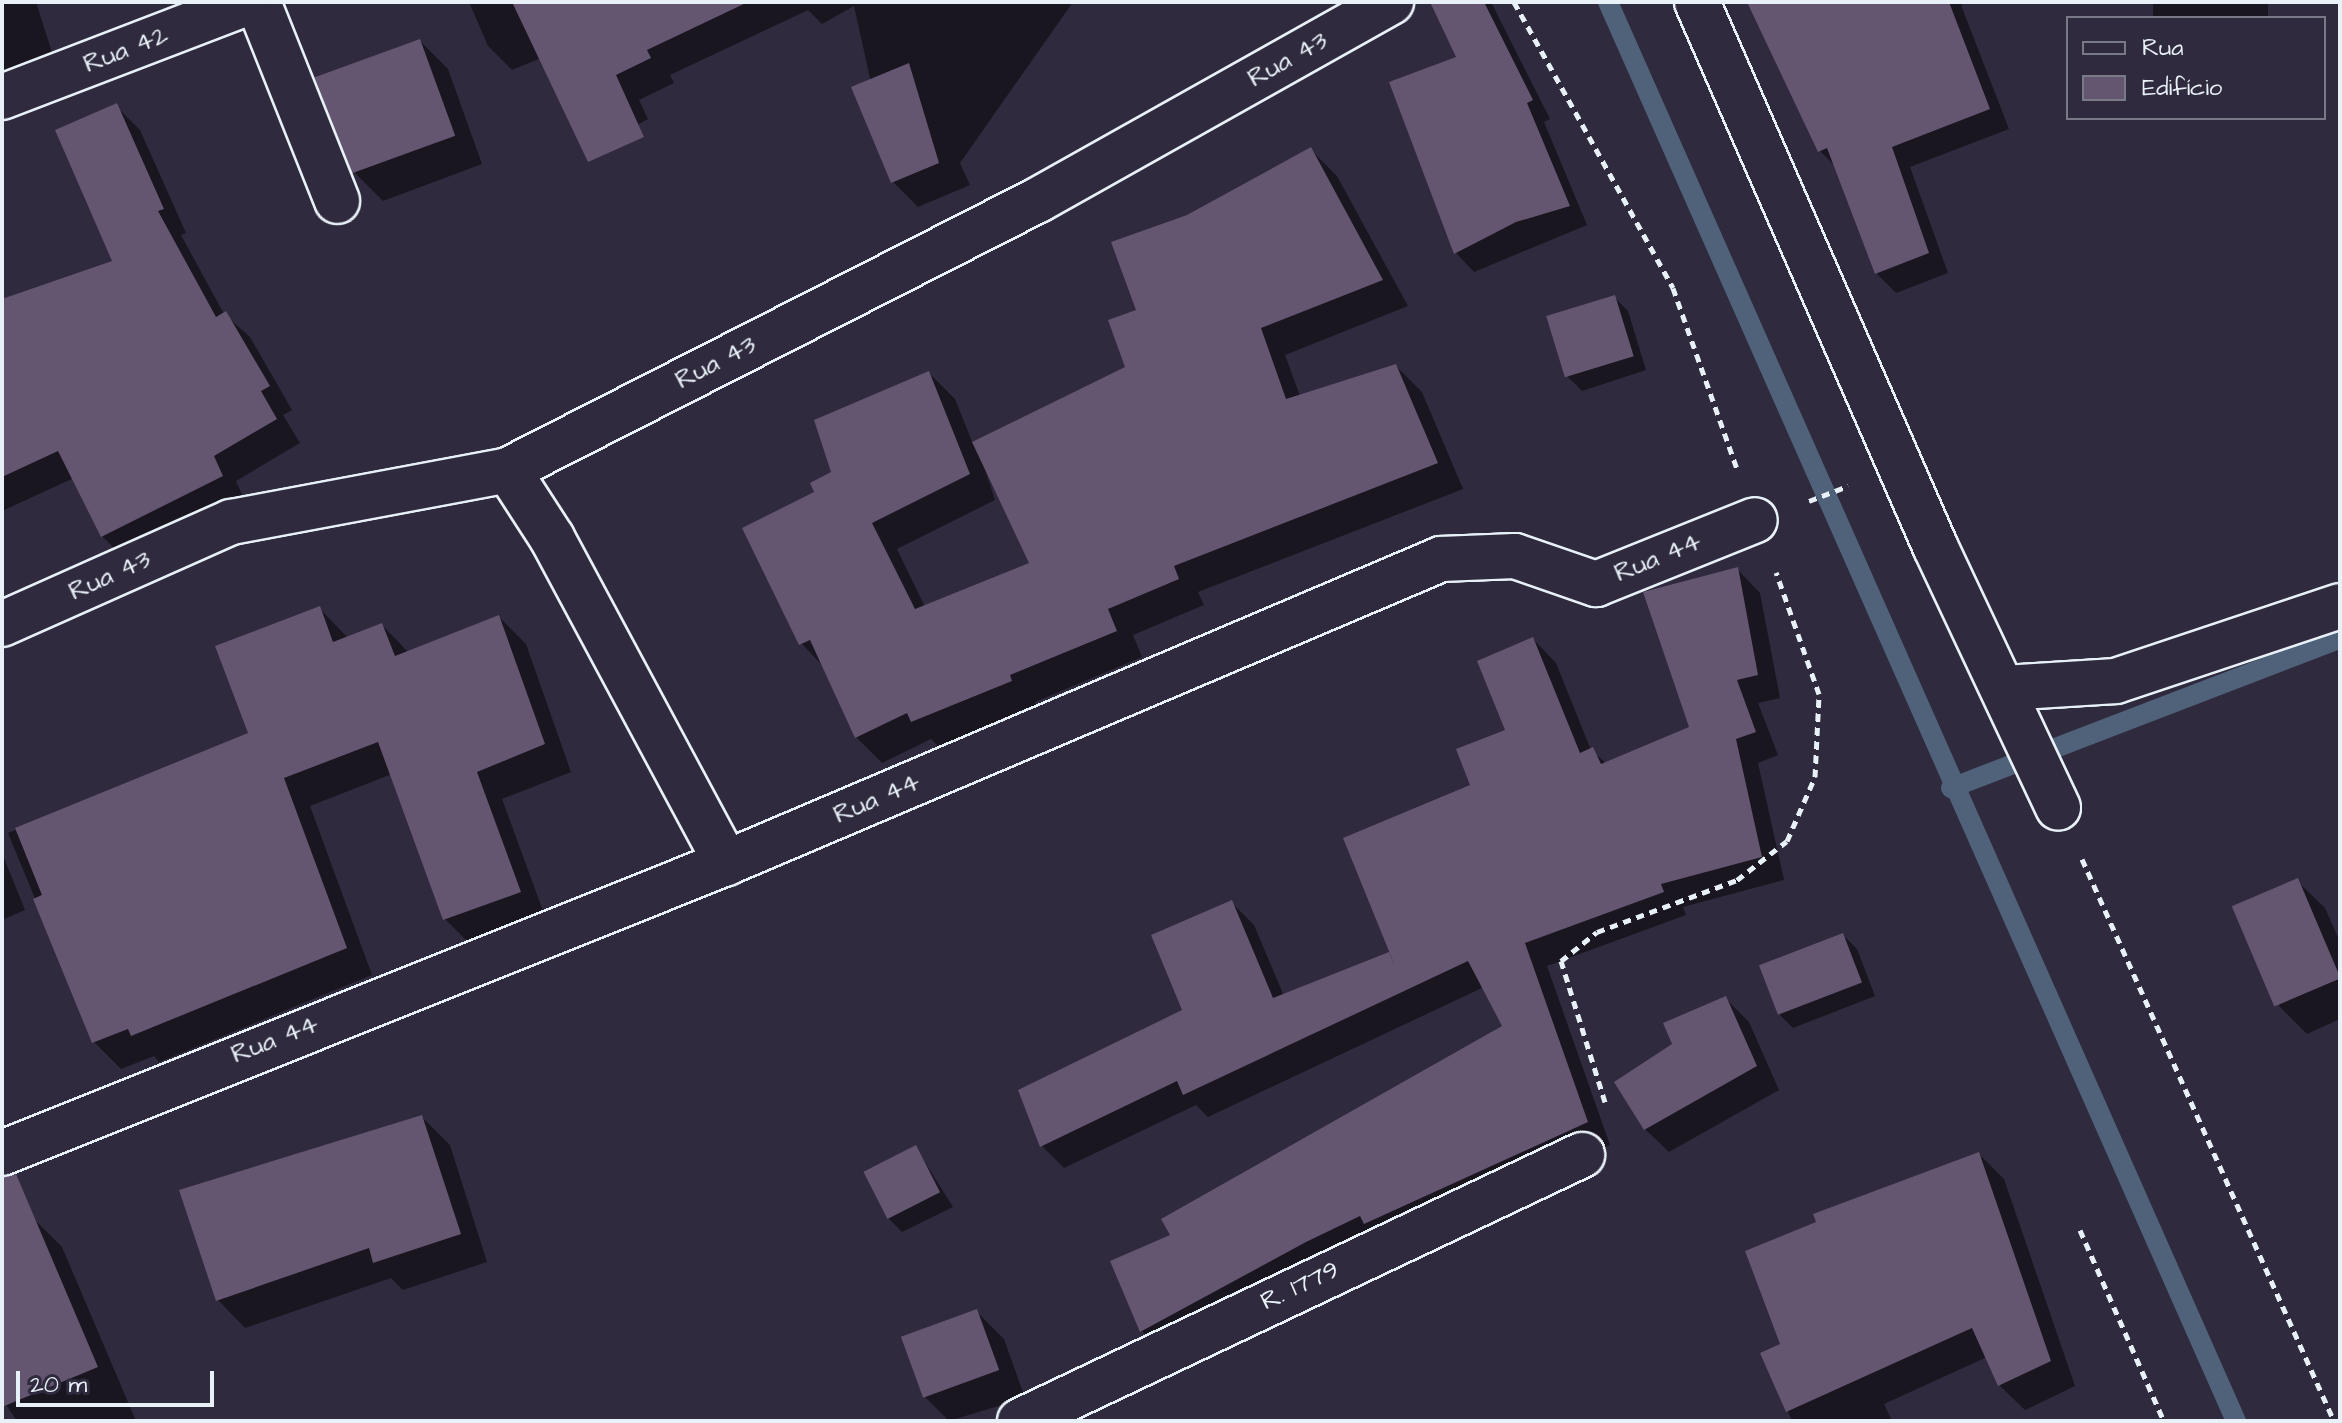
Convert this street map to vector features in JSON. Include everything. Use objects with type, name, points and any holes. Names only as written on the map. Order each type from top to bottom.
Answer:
[{"type":"street","name":"Rua 42","points":[[2,97],[249,2]]},
{"type":"street","points":[[258,2],[337,201]]},
{"type":"street","name":"Rua 43","points":[[2,624],[231,522],[508,470],[1038,200],[1391,2]]},
{"type":"street","points":[[1697,2],[1900,465],[2058,807]]},
{"type":"street","points":[[508,470],[552,538],[726,863]]},
{"type":"street","name":"Rua 44","points":[[2,1153],[726,863],[1441,559],[1515,556],[1596,584],[1755,520]]},
{"type":"street","points":[[2004,688],[2116,681],[2340,606]]},
{"type":"street","name":"R. 1779","points":[[1020,1421],[1582,1155]]},
{"type":"path","points":[[1514,2],[1673,288],[1819,694],[1815,777],[1787,841],[1737,880],[1597,932],[1561,961],[1608,1114],[1582,1155]]},
{"type":"path","points":[[1755,520],[1900,465]]},
{"type":"path","points":[[2058,807],[2334,1421]]},
{"type":"path","points":[[2080,1230],[2164,1421]]},
{"type":"building","points":[[512,2],[748,2],[647,50],[651,58],[616,75],[644,137],[588,162]]},
{"type":"building","points":[[1430,2],[1484,2],[1533,100],[1527,103],[1570,206],[1516,222],[1454,254],[1389,82],[1456,57]]},
{"type":"building","points":[[1747,2],[1949,2],[1990,109],[1892,147],[1929,253],[1875,274],[1827,148],[1818,152]]},
{"type":"building","points":[[420,39],[455,136],[350,174],[315,77]]},
{"type":"building","points":[[909,63],[939,163],[891,183],[851,87]]},
{"type":"building","points":[[117,103],[164,209],[158,211],[216,317],[226,311],[270,386],[261,391],[277,419],[214,456],[223,476],[101,537],[58,451],[2,477],[2,299],[112,261],[55,130]]},
{"type":"building","points":[[1311,147],[1383,280],[1261,328],[1286,399],[1396,364],[1438,463],[1174,566],[1179,579],[1108,609],[1117,631],[1010,675],[1012,681],[911,722],[907,713],[855,738],[810,640],[799,645],[742,528],[814,492],[810,483],[831,472],[814,420],[929,371],[970,474],[872,523],[915,609],[1029,563],[972,442],[1125,367],[1108,320],[1136,310],[1111,242],[1187,215]]},
{"type":"building","points":[[1615,295],[1634,356],[1565,377],[1546,316]]},
{"type":"building","points":[[1738,567],[1758,675],[1737,680],[1756,732],[1736,739],[1762,857],[1661,884],[1664,892],[1525,943],[1588,1122],[1364,1224],[1360,1216],[1140,1332],[1110,1261],[1170,1235],[1161,1219],[1502,1026],[1468,961],[1183,1095],[1177,1081],[1040,1147],[1018,1090],[1182,1010],[1151,935],[1232,900],[1273,998],[1389,952],[1397,971],[1343,838],[1470,785],[1456,749],[1505,730],[1477,661],[1533,637],[1580,753],[1593,747],[1601,764],[1689,727],[1643,592]]},
{"type":"building","points":[[320,606],[333,642],[382,623],[395,656],[499,615],[545,744],[477,772],[521,892],[443,920],[378,742],[284,778],[347,948],[131,1036],[128,1029],[92,1043],[33,899],[42,895],[15,828],[248,733],[215,646]]},
{"type":"building","points":[[2298,878],[2340,979],[2274,1006],[2232,906]]},
{"type":"building","points":[[1843,933],[1862,982],[1778,1015],[1759,965]]},
{"type":"building","points":[[1726,996],[1757,1066],[1644,1130],[1614,1082],[1672,1044],[1663,1023]]},
{"type":"building","points":[[422,1115],[461,1234],[373,1263],[369,1248],[216,1301],[179,1190]]},
{"type":"building","points":[[916,1145],[940,1192],[887,1219],[863,1172]]},
{"type":"building","points":[[1979,1152],[2051,1361],[1998,1386],[1972,1328],[1786,1412],[1760,1353],[1780,1344],[1745,1251],[1816,1222],[1813,1214]]},
{"type":"building","points":[[16,1174],[98,1367],[2,1407],[2,1177]]},
{"type":"building","points":[[977,1309],[999,1370],[923,1398],[901,1337]]},
{"type":"waterway","points":[[1608,2],[2236,1421]]},
{"type":"waterway","points":[[1951,788],[2340,639]]}]
